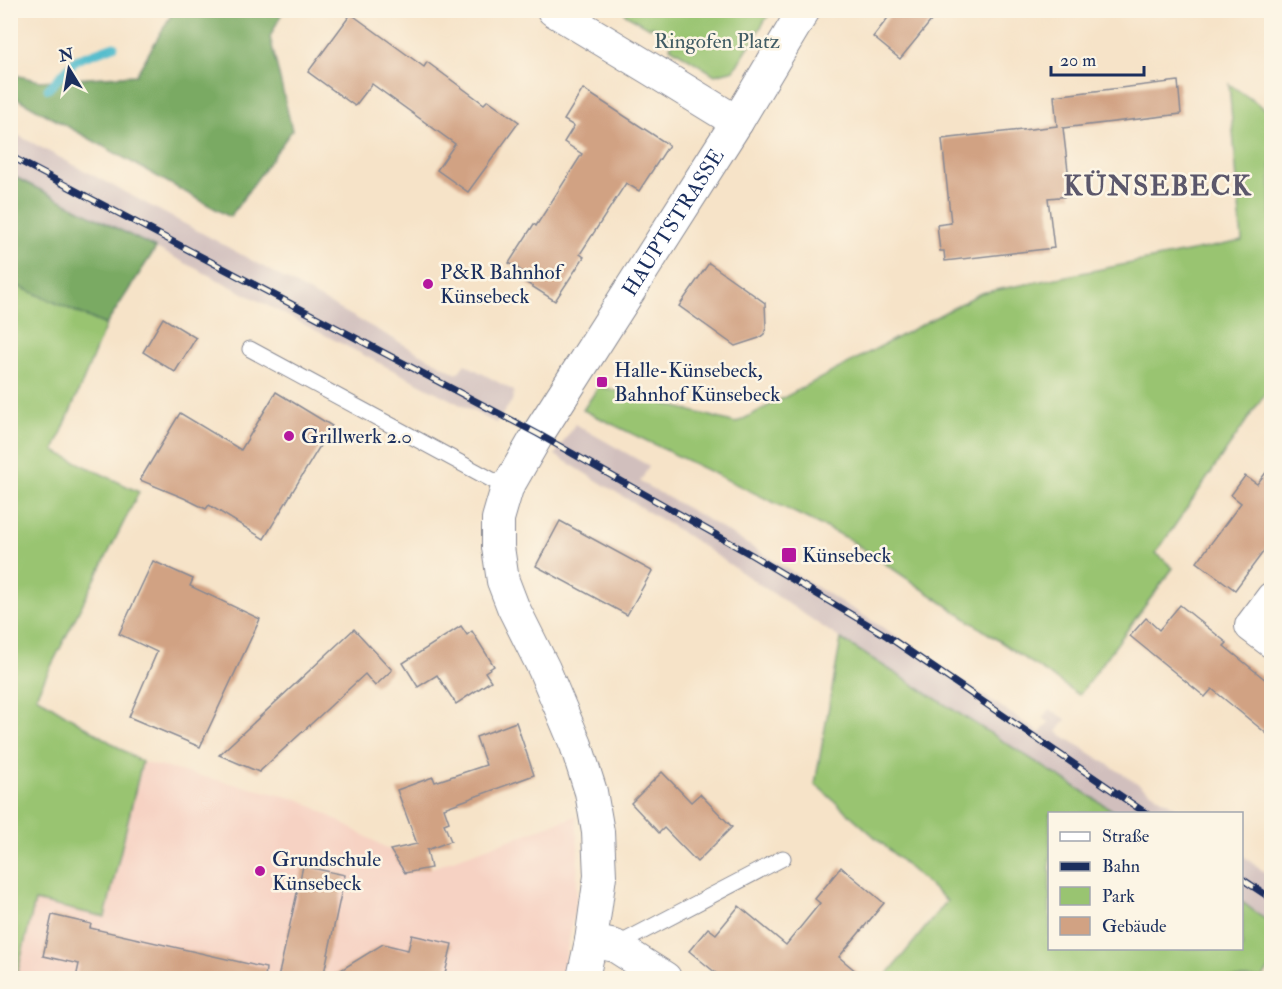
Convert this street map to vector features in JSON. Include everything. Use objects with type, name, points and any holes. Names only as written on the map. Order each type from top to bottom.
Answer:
[{"type":"street","points":[[553,10],[737,122]]},
{"type":"street","name":"HAUPTSTRASSE","points":[[583,978],[603,944],[598,832],[591,792],[576,746],[544,669],[513,607],[504,580],[498,547],[498,519],[507,488],[538,434],[737,122],[804,10]]},
{"type":"street","points":[[1272,598],[1251,626],[1272,642]]},
{"type":"street","points":[[603,944],[665,978]]},
{"type":"lane","points":[[250,349],[507,488]]},
{"type":"lane","points":[[603,944],[783,858]]},
{"type":"shaded area","points":[[10,131],[213,239],[457,374],[465,364],[514,391],[512,401],[496,423],[11,175]]},
{"type":"shaded area","points":[[575,424],[649,466],[640,482],[703,517],[893,634],[1040,733],[1049,722],[1043,718],[1050,709],[1066,719],[1057,732],[1182,812],[1115,812],[841,639],[683,533],[555,455]]},
{"type":"shaded area","name":"Grundschule Künsebeck","points":[[142,762],[301,800],[390,850],[406,873],[431,868],[576,816],[578,849],[576,902],[562,978],[16,978],[35,901],[105,917]]},
{"type":"shaded area","points":[[1243,856],[1271,877],[1271,924],[1243,903]]},
{"type":"green space","points":[[174,10],[283,11],[270,37],[292,130],[230,217],[11,95],[11,74],[40,81],[136,75]]},
{"type":"green space","name":"Ringofen Platz","points":[[626,10],[771,11],[734,70],[715,75],[670,47],[674,40],[652,26],[650,28],[625,14]]},
{"type":"green space","points":[[1229,84],[1271,113],[1271,385],[1156,553],[1173,568],[1079,695],[847,538],[583,410],[599,386],[736,423],[981,293],[1242,241]]},
{"type":"green space","points":[[11,175],[156,248],[106,325],[11,283]]},
{"type":"green space","points":[[11,283],[106,325],[54,451],[139,492],[36,696],[142,762],[105,917],[35,901],[16,978],[11,978]]},
{"type":"green space","points":[[841,639],[1115,812],[1048,812],[1048,950],[1243,950],[1243,903],[1271,924],[1271,967],[1262,978],[887,978],[886,976],[947,901],[815,784]]},
{"type":"building","points":[[894,10],[940,10],[900,59],[873,37]]},
{"type":"building","points":[[351,14],[424,67],[427,62],[484,104],[488,100],[519,122],[468,192],[437,170],[455,144],[372,84],[355,106],[308,72]]},
{"type":"building","points":[[1178,81],[1181,114],[1063,128],[1071,196],[1048,198],[1054,248],[945,261],[944,251],[940,251],[937,225],[951,223],[942,139],[1057,126],[1054,96]]},
{"type":"building","points":[[583,89],[669,145],[639,191],[626,183],[580,254],[584,257],[555,301],[522,280],[526,274],[509,263],[534,224],[536,226],[582,154],[564,142],[574,126],[564,120]]},
{"type":"building","points":[[709,263],[765,303],[766,328],[764,334],[759,338],[735,346],[679,306]]},
{"type":"building","points":[[163,318],[196,338],[175,372],[143,352]]},
{"type":"building","points":[[276,392],[332,426],[264,539],[209,505],[206,509],[140,480],[180,413],[241,450]]},
{"type":"building","points":[[1272,465],[1272,540],[1235,590],[1197,562],[1241,503],[1231,495],[1245,476],[1257,484]]},
{"type":"building","points":[[560,521],[652,571],[627,615],[536,566]]},
{"type":"building","points":[[153,561],[193,579],[190,586],[260,619],[200,747],[129,717],[157,652],[119,634]]},
{"type":"building","points":[[1180,605],[1227,643],[1224,646],[1272,685],[1272,738],[1212,689],[1205,697],[1130,636],[1146,618],[1159,630]]},
{"type":"building","points":[[461,626],[467,635],[472,631],[494,666],[485,672],[491,681],[456,704],[437,675],[418,687],[403,663]]},
{"type":"building","points":[[354,629],[392,670],[375,686],[365,674],[259,772],[219,755]]},
{"type":"building","points":[[516,722],[534,775],[444,808],[449,822],[444,824],[451,841],[427,850],[431,868],[405,873],[390,850],[417,844],[397,790],[433,777],[435,782],[486,765],[476,737]]},
{"type":"building","points":[[662,772],[691,802],[700,794],[732,827],[697,862],[664,828],[659,833],[631,803]]},
{"type":"building","points":[[303,866],[345,875],[323,978],[278,978]]},
{"type":"building","points":[[841,867],[884,903],[839,957],[864,978],[722,978],[689,951],[708,928],[716,934],[739,906],[786,945],[820,903],[815,899]]},
{"type":"building","points":[[52,915],[91,924],[90,928],[266,968],[265,978],[76,978],[79,964],[43,956]]},
{"type":"building","points":[[412,935],[452,944],[444,978],[328,978],[383,944],[408,950]]},
{"type":"waterway","points":[[48,89],[76,60],[114,46]]},
{"type":"railway","points":[[10,156],[538,434],[750,554],[887,636],[1144,812]]},
{"type":"railway","points":[[1243,880],[1272,899]]},
{"type":"place","name":"P&R Bahnhof Künsebeck","points":[[428,284]]},
{"type":"place","name":"Halle-Künsebeck, Bahnhof Künsebeck","points":[[602,382]]},
{"type":"place","name":"Grillwerk 2.0","points":[[289,436]]},
{"type":"place","name":"Künsebeck","points":[[789,555]]},
{"type":"place","name":"Grundschule Künsebeck","points":[[260,871]]},
{"type":"district","name":"KÜNSEBECK","points":[[1158,186]]}]
